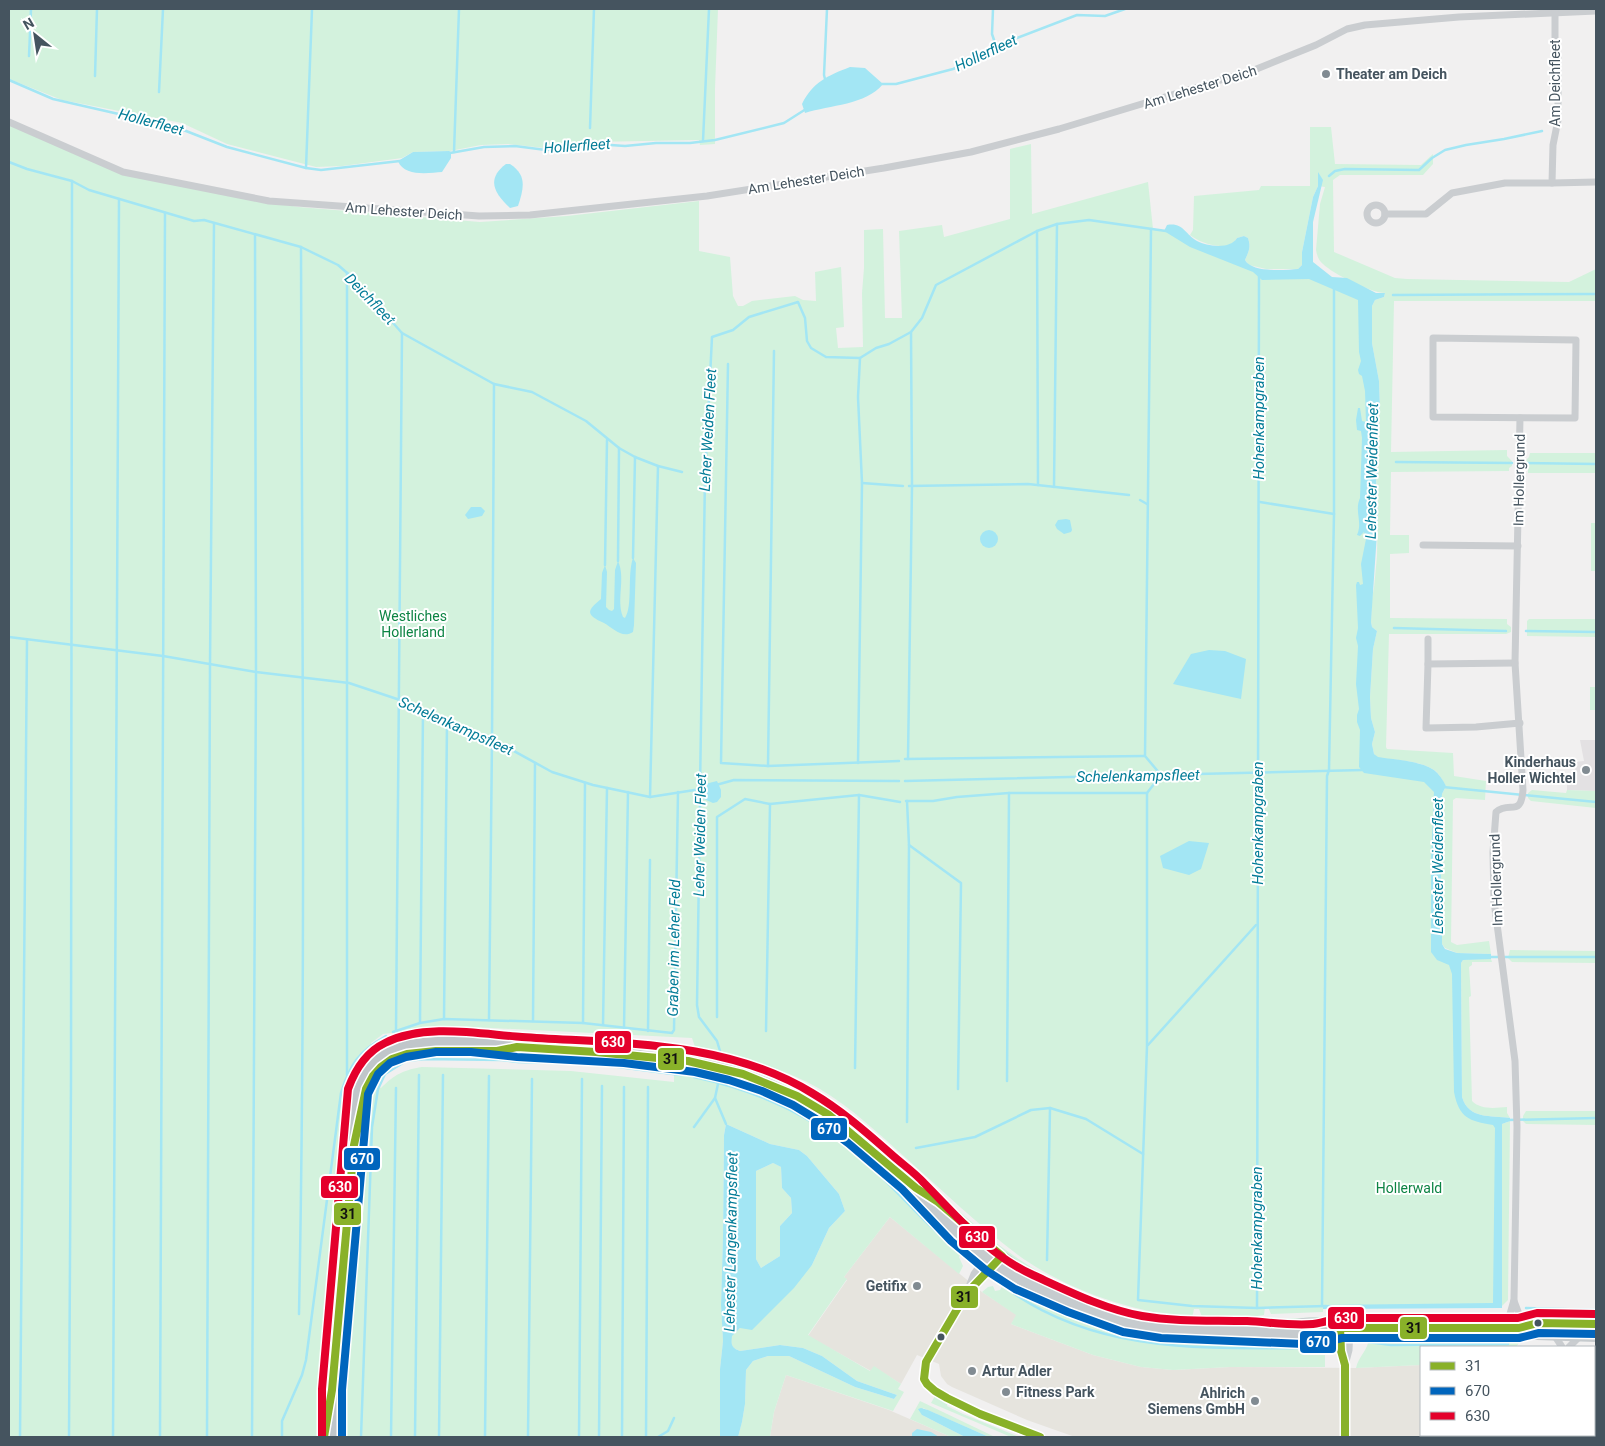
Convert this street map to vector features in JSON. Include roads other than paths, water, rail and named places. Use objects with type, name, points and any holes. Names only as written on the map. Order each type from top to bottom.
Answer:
[{"type":"highway","points":[[324,1437],[332,1390],[354,1145],[354,1121],[362,1078],[370,1067],[379,1058],[392,1050],[407,1046],[447,1042],[501,1043],[517,1047],[638,1055]]},
{"type":"highway","points":[[332,1390],[332,1437]]},
{"type":"main road","points":[[638,1055],[688,1061],[715,1067],[761,1080],[797,1096],[829,1115],[851,1132],[916,1188],[934,1210],[988,1252],[995,1264],[1021,1280],[1095,1313],[1134,1324],[1170,1329],[1256,1331],[1284,1334],[1330,1333],[1345,1328],[1514,1328],[1538,1322],[1596,1324]]},
{"type":"main road","points":[[988,1252],[1002,1256],[1058,1297]]},
{"type":"main road","points":[[1514,1328],[1538,1335],[1596,1337]]},
{"type":"street","name":"Am Lehester Deich","points":[[9,122],[123,172],[269,201],[479,216],[530,215],[707,196],[971,152],[1059,129],[1254,70],[1316,45],[1347,29],[1365,25],[1459,17],[1596,11]]},
{"type":"street","name":"Am Deichfleet","points":[[1552,183],[1552,145],[1558,120],[1558,54],[1555,41],[1555,12]]},
{"type":"street","points":[[1384,214],[1426,214],[1452,193],[1505,183],[1596,182]]},
{"type":"street","name":"Im Hollergrund","points":[[1433,338],[1576,340],[1576,418],[1520,418],[1433,417],[1433,338]]},
{"type":"street","name":"Im Hollergrund","points":[[1514,1328],[1519,1314],[1514,1300],[1516,1061],[1494,901],[1492,852],[1496,812],[1499,809],[1516,808],[1519,806],[1522,795],[1516,663],[1520,418]]},
{"type":"street","points":[[1423,545],[1518,546]]},
{"type":"street","points":[[1428,639],[1426,728],[1476,727],[1520,723]]},
{"type":"street","points":[[1428,664],[1516,663]]},
{"type":"street","points":[[988,1252],[926,1362],[923,1372],[926,1382],[933,1390],[961,1404],[1040,1437]]},
{"type":"street","points":[[966,1294],[1002,1256]]},
{"type":"street","points":[[1345,1328],[1341,1351],[1346,1365],[1345,1437]]},
{"type":"street","points":[[1555,1336],[1561,1346]]},
{"type":"street","points":[[1570,1346],[1579,1337]]},
{"type":"water","points":[[850,67],[865,68],[883,84],[876,91],[857,100],[805,113],[802,104],[811,90],[834,73]]},
{"type":"water","points":[[413,152],[451,152],[451,158],[442,172],[411,172],[401,166],[398,161]]},
{"type":"water","points":[[506,164],[510,164],[515,168],[522,177],[523,182],[518,206],[510,208],[500,197],[494,186],[496,175]]},
{"type":"water","name":"Lehester Weidenfleet","points":[[1318,172],[1323,180],[1313,222],[1313,262],[1332,277],[1347,278],[1376,293],[1385,293],[1384,297],[1375,300],[1372,306],[1372,343],[1379,381],[1380,410],[1377,431],[1373,440],[1377,454],[1372,461],[1375,462],[1378,473],[1376,478],[1378,518],[1371,622],[1372,627],[1377,631],[1373,649],[1370,697],[1371,718],[1375,732],[1372,744],[1374,754],[1378,757],[1414,762],[1428,767],[1441,777],[1445,784],[1441,810],[1444,822],[1439,911],[1442,922],[1442,944],[1445,949],[1457,953],[1491,954],[1491,959],[1463,960],[1461,963],[1462,1097],[1465,1104],[1475,1113],[1510,1118],[1510,1121],[1502,1124],[1502,1308],[1323,1309],[1323,1305],[1493,1303],[1495,1128],[1493,1125],[1477,1122],[1466,1117],[1459,1108],[1454,1092],[1452,974],[1449,965],[1437,960],[1431,952],[1431,860],[1434,792],[1424,782],[1364,773],[1359,767],[1360,730],[1357,722],[1359,709],[1356,684],[1358,646],[1356,638],[1358,628],[1356,585],[1357,582],[1360,585],[1363,584],[1361,564],[1366,539],[1364,532],[1360,536],[1357,535],[1359,530],[1358,503],[1360,498],[1362,438],[1361,431],[1357,430],[1358,408],[1360,408],[1362,421],[1366,422],[1365,391],[1362,376],[1358,370],[1361,361],[1359,352],[1358,300],[1309,279],[1262,280],[1253,272],[1190,247],[1164,231],[1167,225],[1177,225],[1197,241],[1213,246],[1230,244],[1237,238],[1244,236],[1249,241],[1249,249],[1245,260],[1249,264],[1269,270],[1298,269],[1302,265],[1302,252],[1313,197],[1318,186]]},
{"type":"water","points":[[471,507],[481,507],[485,511],[482,516],[468,519],[465,515]]},
{"type":"water","points":[[1058,520],[1070,520],[1072,530],[1064,534],[1055,525]]},
{"type":"water","points":[[989,530],[995,533],[998,539],[995,545],[989,548],[983,545],[980,539],[983,533]]},
{"type":"water","points":[[633,558],[636,563],[633,632],[621,634],[594,618],[590,612],[601,599],[602,573],[605,565],[607,572],[606,607],[612,611],[614,609],[615,570],[618,561],[621,575],[620,603],[623,617],[625,618],[629,606],[630,573]]},
{"type":"water","points":[[1209,650],[1225,651],[1246,659],[1241,699],[1173,684],[1191,654]]},
{"type":"water","points":[[717,781],[721,790],[721,797],[717,802],[713,803],[704,799],[698,803],[697,786]]},
{"type":"water","points":[[1189,841],[1209,843],[1201,869],[1189,875],[1163,868],[1160,856]]},
{"type":"water","points":[[726,1124],[770,1144],[799,1150],[807,1156],[839,1194],[845,1211],[829,1228],[812,1265],[794,1288],[752,1330],[740,1328],[732,1336],[733,1347],[740,1351],[780,1345],[803,1348],[822,1356],[857,1381],[897,1395],[894,1399],[855,1387],[789,1356],[768,1356],[753,1361],[746,1370],[745,1404],[738,1437],[720,1437],[720,1369],[723,1341],[721,1305],[724,1135]],"holes":[[[773,1163],[781,1167],[782,1188],[791,1198],[792,1213],[780,1226],[780,1256],[761,1268],[756,1259],[756,1171]]]},
{"type":"water","points":[[921,1408],[989,1437],[965,1437],[922,1415],[918,1409]]},
{"type":"water","points":[[917,1429],[931,1432],[939,1437],[912,1437],[912,1433]]},
{"type":"waterway","points":[[29,56],[31,9]]},
{"type":"waterway","points":[[95,76],[97,9]]},
{"type":"waterway","points":[[159,92],[163,9]]},
{"type":"waterway","points":[[306,168],[312,9]]},
{"type":"waterway","points":[[454,152],[459,9]]},
{"type":"waterway","points":[[590,128],[594,9]]},
{"type":"waterway","points":[[703,141],[709,9]]},
{"type":"waterway","points":[[825,79],[827,9]]},
{"type":"waterway","points":[[993,9],[992,34],[996,46]]},
{"type":"waterway","name":"Hollerfleet","points":[[882,84],[896,84],[953,69],[979,58],[996,46],[1077,15],[1105,16],[1125,9]]},
{"type":"waterway","name":"Hollerfleet","points":[[9,80],[53,99],[163,122],[227,147],[306,168],[321,170],[400,161]]},
{"type":"waterway","name":"Hollerfleet","points":[[450,153],[484,147],[515,146],[546,150],[569,149],[596,144],[625,146],[715,140],[784,123],[806,109]]},
{"type":"waterway","points":[[1329,176],[1335,171],[1345,169],[1419,170],[1432,158],[1445,150],[1542,131]]},
{"type":"waterway","name":"Deichfleet","points":[[9,162],[27,169],[72,181],[89,190],[194,221],[204,220],[301,247],[338,265],[353,278],[402,333],[494,384],[532,392],[586,421],[619,448],[635,457],[658,466],[682,472]]},
{"type":"waterway","points":[[69,1437],[72,181]]},
{"type":"waterway","points":[[113,1437],[119,199]]},
{"type":"waterway","points":[[160,1437],[165,213]]},
{"type":"waterway","name":"Leher Weiden Fleet","points":[[700,787],[705,478],[712,337],[733,330],[749,317],[798,302],[805,318],[807,341],[811,348],[826,357],[860,358],[876,348],[889,344],[911,332],[922,318],[936,285],[1037,231],[1057,224],[1089,220],[1166,231]]},
{"type":"waterway","points":[[207,1437],[214,224]]},
{"type":"waterway","points":[[1054,487],[1057,224]]},
{"type":"waterway","points":[[1151,229],[1145,756],[1161,775],[1147,793],[1147,1046],[1138,1300],[1192,1306],[1257,1308]]},
{"type":"waterway","points":[[1037,231],[1038,485]]},
{"type":"waterway","points":[[252,1437],[256,672],[255,235]]},
{"type":"waterway","points":[[299,1314],[303,914],[301,247]]},
{"type":"waterway","points":[[347,273],[347,1075]]},
{"type":"waterway","name":"Hohenkampgraben","points":[[1259,275],[1257,1308],[1326,1306]]},
{"type":"waterway","points":[[1322,1306],[1327,776],[1329,770],[1334,514],[1334,288]]},
{"type":"waterway","points":[[1393,295],[1596,294]]},
{"type":"waterway","points":[[908,759],[912,486],[911,332]]},
{"type":"waterway","points":[[396,1030],[402,333]]},
{"type":"waterway","points":[[768,766],[774,351]]},
{"type":"waterway","points":[[858,763],[862,483],[858,397],[860,358]]},
{"type":"waterway","points":[[728,364],[721,763],[768,766],[899,761]]},
{"type":"waterway","points":[[489,1020],[494,384]]},
{"type":"waterway","points":[[605,565],[607,440]]},
{"type":"waterway","points":[[618,561],[619,448]]},
{"type":"waterway","points":[[633,558],[635,457]]},
{"type":"waterway","points":[[1396,462],[1512,463]]},
{"type":"waterway","points":[[1524,463],[1596,464]]},
{"type":"waterway","points":[[650,797],[658,466]]},
{"type":"waterway","points":[[862,483],[903,486]]},
{"type":"waterway","points":[[909,486],[1028,484],[1129,495]]},
{"type":"waterway","points":[[1140,500],[1147,504]]},
{"type":"waterway","points":[[1260,502],[1334,514]]},
{"type":"waterway","points":[[1394,628],[1506,631]]},
{"type":"waterway","points":[[1526,631],[1596,632]]},
{"type":"waterway","name":"Schelenkampsfleet","points":[[9,637],[163,656],[256,672],[349,683],[400,700],[447,723],[492,739],[552,772],[593,785],[650,797],[701,789]]},
{"type":"waterway","points":[[20,1437],[27,640]]},
{"type":"waterway","points":[[420,1022],[423,711]]},
{"type":"waterway","points":[[444,1019],[447,723]]},
{"type":"waterway","points":[[905,759],[1145,756]]},
{"type":"waterway","points":[[533,1021],[535,763]]},
{"type":"waterway","name":"Schelenkampsfleet","points":[[905,781],[1363,770]]},
{"type":"waterway","name":"Schelenkampsfleet","points":[[716,785],[734,780],[899,781]]},
{"type":"waterway","points":[[583,1023],[585,783]]},
{"type":"waterway","points":[[1443,787],[1596,802]]},
{"type":"waterway","points":[[603,1025],[607,788]]},
{"type":"waterway","points":[[624,1028],[628,792]]},
{"type":"waterway","name":"Graben im Leher Feld","points":[[393,1032],[420,1023],[444,1019],[583,1023],[672,1033],[674,1030],[678,792]]},
{"type":"waterway","points":[[906,801],[933,801],[1009,793],[1147,793]]},
{"type":"waterway","points":[[1007,1081],[1009,793]]},
{"type":"waterway","points":[[717,1017],[717,817],[745,799],[770,804],[859,795],[900,802]]},
{"type":"waterway","points":[[855,1068],[859,795]]},
{"type":"waterway","name":"Leher Weiden Fleet","points":[[700,800],[697,1005],[699,1017],[717,1041],[720,1051]]},
{"type":"waterway","points":[[907,801],[909,845],[907,1122]]},
{"type":"waterway","points":[[766,1031],[770,804]]},
{"type":"waterway","points":[[909,845],[961,883],[958,1089]]},
{"type":"waterway","points":[[648,1031],[650,860]]},
{"type":"waterway","points":[[1148,1045],[1256,925]]},
{"type":"waterway","points":[[1488,957],[1596,957]]},
{"type":"waterway","name":"Graben im Leher Feld","points":[[282,1437],[282,1421],[302,1375],[306,1360],[341,1093],[348,1074],[357,1059],[369,1047],[386,1036]]},
{"type":"waterway","points":[[361,1437],[372,1127],[378,1089],[385,1074],[406,1061],[425,1059],[595,1064],[681,1075]]},
{"type":"waterway","points":[[415,1437],[419,1075]]},
{"type":"waterway","points":[[439,1437],[443,1075]]},
{"type":"waterway","points":[[485,1437],[489,1076]]},
{"type":"waterway","name":"Lehester Langenkampsfleet","points":[[694,1077],[744,1090],[767,1099],[789,1109],[830,1134],[871,1167],[926,1222],[962,1253]]},
{"type":"waterway","points":[[528,1437],[532,1079]]},
{"type":"waterway","points":[[579,1437],[582,1079]]},
{"type":"waterway","name":"Lehester Langenkampsfleet","points":[[719,1079],[715,1098],[726,1124]]},
{"type":"waterway","points":[[599,1437],[602,1086]]},
{"type":"waterway","points":[[622,1437],[624,1087]]},
{"type":"waterway","points":[[646,1437],[648,1087]]},
{"type":"waterway","points":[[391,1437],[396,1088]]},
{"type":"waterway","points":[[694,1127],[715,1098]]},
{"type":"waterway","points":[[916,1148],[975,1137],[1031,1110],[1050,1108],[1086,1119],[1143,1154]]},
{"type":"waterway","points":[[1047,1260],[1050,1108]]},
{"type":"waterway","points":[[1508,1120],[1596,1118]]},
{"type":"waterway","name":"Lehester Langenkampsfleet","points":[[1002,1285],[1038,1308],[1075,1325],[1114,1336],[1194,1347],[1318,1348]]},
{"type":"waterway","points":[[1526,1308],[1596,1310]]},
{"type":"waterway","name":"Lehester Langenkampsfleet","points":[[1368,1342],[1391,1345],[1508,1344]]},
{"type":"waterway","points":[[658,1437],[668,1431],[674,1418]]},
{"type":"place","name":"Theater am Deich","points":[[1326,74]]},
{"type":"place","name":"Kinderhaus Holler Wichtel","points":[[1586,770]]},
{"type":"place","name":"Getifix","points":[[917,1286]]},
{"type":"place","name":"Artur Adler","points":[[972,1371]]},
{"type":"place","name":"Fitness Park","points":[[1006,1392]]},
{"type":"place","name":"Ahlrich Siemens GmbH","points":[[1255,1401]]},
{"type":"park label","name":"Westliches Hollerland","points":[[413,624]]},
{"type":"park label","name":"Hollerwald","points":[[1409,1188]]}]
